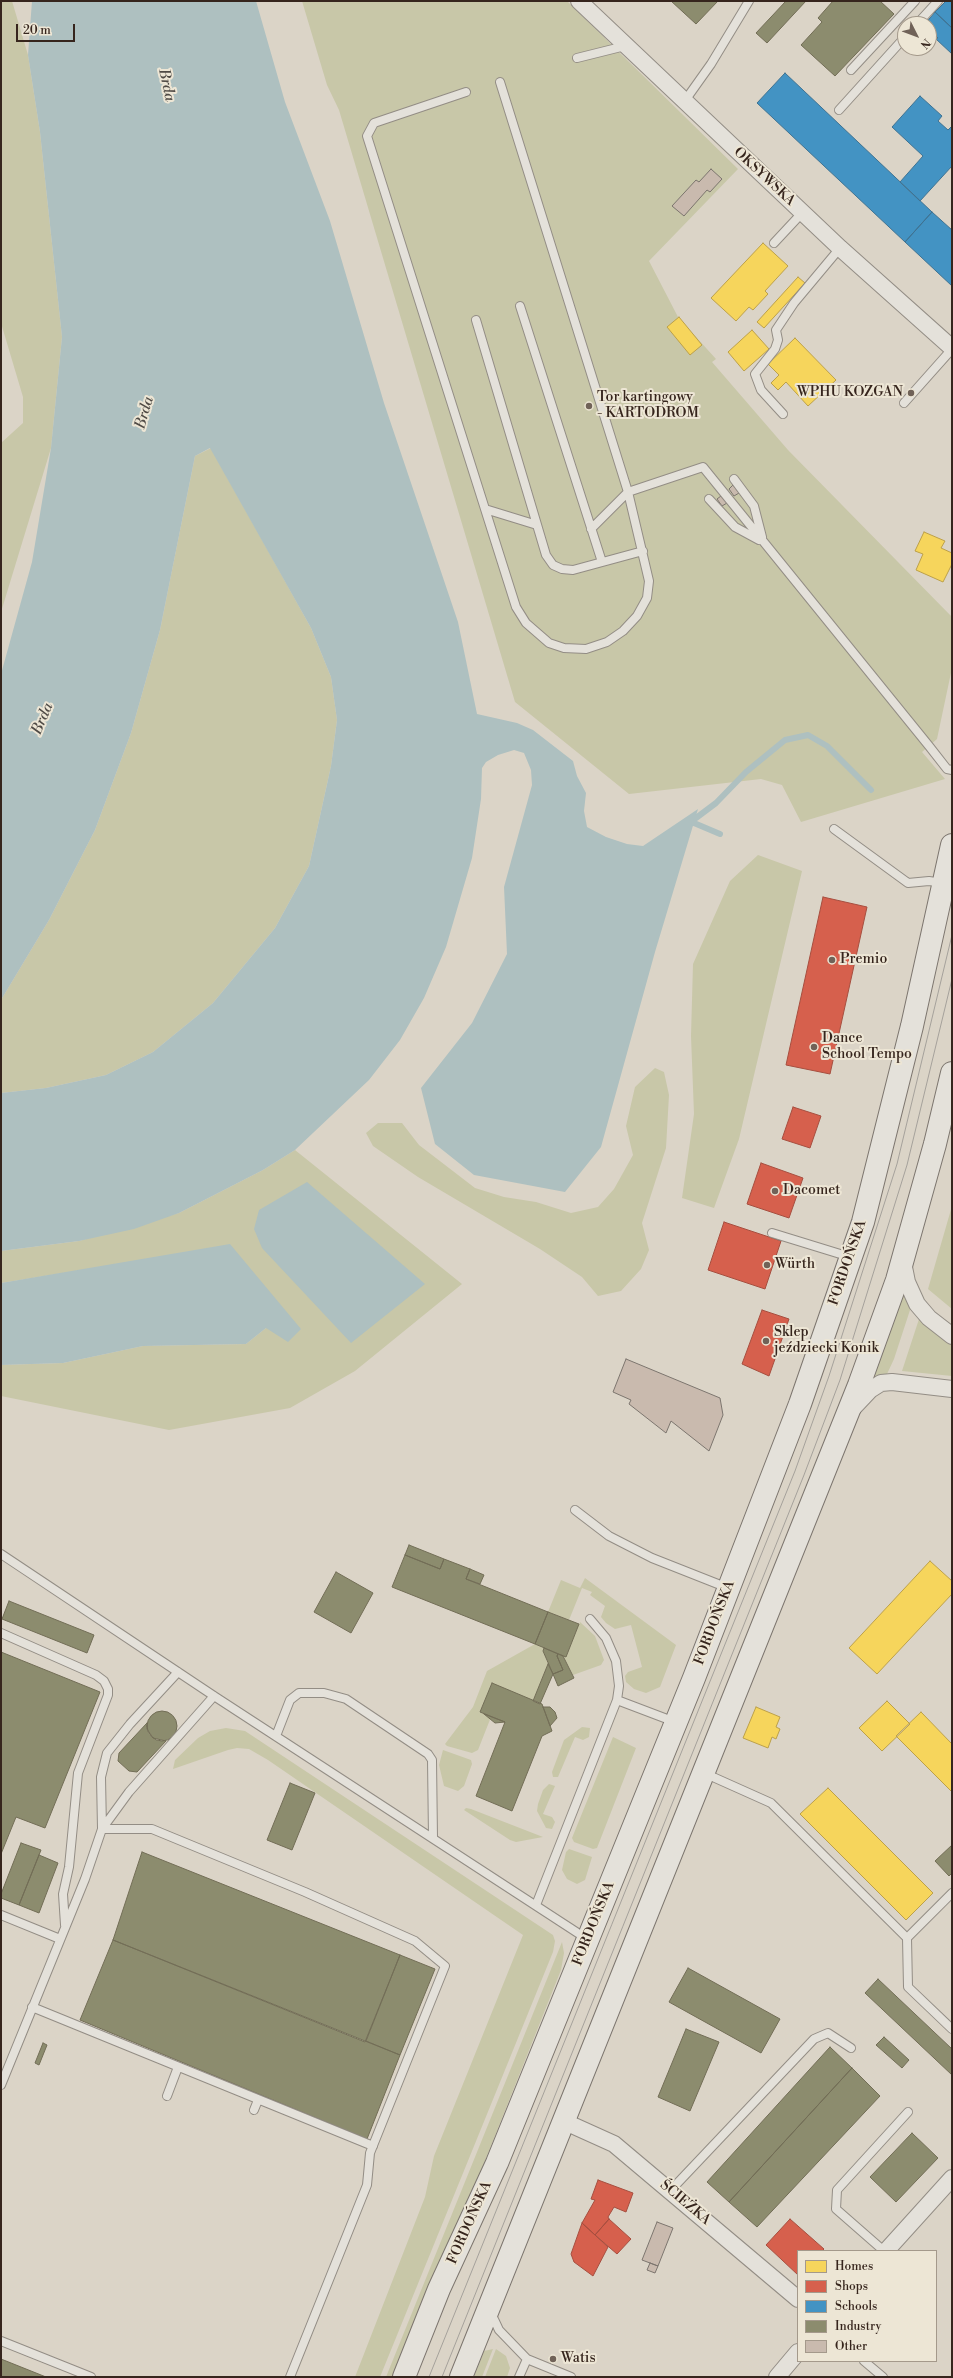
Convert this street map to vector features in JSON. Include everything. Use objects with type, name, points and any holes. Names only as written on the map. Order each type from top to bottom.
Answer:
[{"type":"main road","name":"FORDOŃSKA","points":[[404,2377],[440,2289],[497,2163],[676,1722],[800,1404],[863,1222],[912,1026],[952,845]]},
{"type":"main road","points":[[461,2377],[847,1416],[903,1258],[935,1144],[952,1073]]},
{"type":"street","name":"OKSYWSKA","points":[[579,1],[802,213],[952,349]]},
{"type":"street","points":[[903,1258],[907,1282],[917,1304],[929,1318],[952,1336]]},
{"type":"street","points":[[847,1416],[870,1390],[881,1383],[952,1389]]},
{"type":"street","name":"ŚCIEŻKA","points":[[563,2121],[614,2144],[797,2298]]},
{"type":"street","points":[[886,2250],[952,2178]]},
{"type":"street","points":[[777,2377],[797,2353]]},
{"type":"lane","points":[[684,102],[711,64],[749,1]]},
{"type":"lane","points":[[851,70],[914,1]]},
{"type":"lane","points":[[924,16],[938,1]]},
{"type":"lane","points":[[577,58],[625,46]]},
{"type":"lane","points":[[839,110],[897,46]]},
{"type":"lane","points":[[466,92],[374,123],[367,136],[516,607],[526,623],[549,643],[564,648],[586,650],[607,642],[623,631],[637,616],[647,598],[649,581],[628,492],[500,82]]},
{"type":"lane","points":[[774,243],[802,213]]},
{"type":"lane","points":[[783,414],[761,390],[755,374],[775,349],[778,340],[776,330],[794,303],[840,248]]},
{"type":"lane","points":[[520,306],[602,562]]},
{"type":"lane","points":[[476,320],[546,555],[553,564],[562,569],[573,570],[643,551]]},
{"type":"lane","points":[[904,403],[952,349]]},
{"type":"lane","points":[[591,529],[628,492],[703,468],[722,489],[764,544],[947,769],[952,770]]},
{"type":"lane","points":[[734,479],[754,506],[764,544]]},
{"type":"lane","points":[[709,499],[735,527],[764,544]]},
{"type":"lane","points":[[485,509],[538,525]]},
{"type":"lane","points":[[834,830],[908,883],[929,881],[944,883]]},
{"type":"lane","points":[[772,1233],[850,1257]]},
{"type":"lane","points":[[575,1510],[608,1536],[645,1555],[729,1588]]},
{"type":"lane","points":[[1,1554],[214,1696],[536,1905],[587,1940]]},
{"type":"lane","points":[[536,1905],[617,1700],[619,1686],[616,1661],[606,1638],[590,1619]]},
{"type":"lane","points":[[1,1633],[96,1675],[104,1681],[108,1689],[108,1695],[78,1773],[69,1867],[63,1894],[65,1928]]},
{"type":"lane","points":[[102,1829],[101,1776],[107,1753],[130,1724],[178,1672]]},
{"type":"lane","points":[[276,1736],[290,1700],[300,1693],[324,1693],[346,1699],[428,1754],[432,1760],[433,1838]]},
{"type":"lane","points":[[1,2085],[65,1928],[102,1829],[129,1792],[214,1696]]},
{"type":"lane","points":[[617,1700],[676,1722]]},
{"type":"lane","points":[[704,1773],[771,1803],[907,1938],[908,1987],[952,2029]]},
{"type":"lane","points":[[102,1829],[152,1829],[306,1892],[415,1941],[445,1966],[370,2154],[367,2185],[290,2377]]},
{"type":"lane","points":[[907,1938],[952,1893]]},
{"type":"lane","points":[[1,1915],[60,1939]]},
{"type":"lane","points":[[32,2007],[373,2146]]},
{"type":"lane","points":[[670,2191],[814,2039],[828,2033],[851,2048]]},
{"type":"lane","points":[[167,2096],[178,2067]]},
{"type":"lane","points":[[254,2110],[258,2100]]},
{"type":"lane","points":[[884,2250],[836,2209],[837,2190],[908,2112]]},
{"type":"lane","points":[[488,2307],[499,2330],[527,2359],[571,2377]]},
{"type":"lane","points":[[1,2342],[91,2377]]},
{"type":"lane","points":[[519,2377],[527,2359]]},
{"type":"lane","points":[[865,2362],[882,2377]]},
{"type":"green space","points":[[1,1],[12,1],[28,55],[40,132],[62,337],[51,448],[1,612],[1,443],[23,423],[23,397],[1,323]]},
{"type":"green space","name":"Tor kartingowy - KARTODROM","points":[[302,1],[567,1],[738,169],[649,261],[678,317],[716,359],[712,362],[788,450],[952,617],[952,668],[937,739],[922,752],[945,779],[801,822],[782,785],[761,779],[629,794],[515,702],[339,110],[327,85]]},
{"type":"green space","points":[[211,448],[311,628],[331,677],[337,720],[331,766],[309,866],[275,928],[213,1003],[153,1052],[106,1075],[46,1088],[1,1093],[1,1000],[49,920],[95,830],[131,733],[160,630],[195,456]]},
{"type":"green space","points":[[758,855],[802,871],[739,1139],[714,1208],[682,1198],[694,1114],[691,1036],[693,964],[730,881]]},
{"type":"green space","points":[[655,1068],[664,1072],[669,1095],[666,1148],[642,1223],[649,1250],[641,1269],[621,1291],[598,1296],[582,1277],[540,1249],[418,1177],[373,1146],[366,1133],[378,1123],[402,1123],[419,1145],[475,1188],[504,1197],[536,1202],[571,1213],[598,1207],[614,1189],[633,1155],[626,1126],[635,1087]]},
{"type":"green space","points":[[295,1150],[462,1284],[355,1371],[290,1408],[169,1430],[1,1396],[1,1365],[63,1363],[143,1346],[246,1344],[266,1328],[301,1329],[107,1266],[1,1283],[1,1251],[79,1241],[179,1213],[263,1170]]},
{"type":"green space","points":[[952,1206],[952,1309],[928,1289]]},
{"type":"green space","points":[[903,1296],[911,1307],[894,1359],[887,1374],[877,1379],[874,1377]]},
{"type":"green space","points":[[919,1319],[952,1345],[952,1376],[902,1371]]},
{"type":"green space","points":[[585,1578],[676,1645],[660,1687],[646,1693],[634,1689],[626,1682],[625,1676],[628,1672],[642,1667],[631,1625],[615,1629],[606,1623],[601,1617],[605,1606],[590,1595],[592,1592],[582,1588],[569,1620],[548,1612],[561,1580],[580,1588]]},
{"type":"green space","points":[[580,1622],[595,1636],[604,1660],[601,1665],[573,1675],[563,1656],[566,1656]]},
{"type":"green space","points":[[535,1644],[544,1648],[543,1651],[548,1664],[533,1701],[492,1684],[480,1712],[491,1717],[478,1750],[472,1753],[447,1746],[445,1744],[473,1707],[487,1671]]},
{"type":"green space","points":[[582,1727],[590,1728],[589,1737],[583,1740],[575,1737],[558,1777],[553,1777],[552,1772],[564,1740]]},
{"type":"green space","points":[[226,1728],[245,1731],[553,1935],[555,1941],[553,1952],[380,2377],[355,2377],[425,2197],[434,2156],[523,1935],[268,1760],[249,1749],[237,1748],[228,1750],[173,1769],[175,1760],[198,1738],[210,1731]]},
{"type":"green space","points":[[613,1737],[636,1748],[597,1848],[593,1849],[574,1842],[572,1838]]},
{"type":"green space","points":[[443,1750],[471,1760],[472,1764],[464,1786],[458,1791],[444,1786],[439,1765]]},
{"type":"green space","points":[[549,1784],[555,1786],[543,1814],[552,1817],[555,1822],[552,1829],[546,1828],[537,1811],[543,1790]]},
{"type":"green space","points":[[466,1808],[543,1837],[516,1842],[510,1840],[464,1810]]},
{"type":"green space","points":[[569,1849],[592,1857],[585,1880],[577,1884],[567,1879],[562,1870],[566,1852]]},
{"type":"green space","points":[[562,1942],[564,1953],[561,1970],[399,2377],[386,2377]]},
{"type":"green space","points":[[493,2349],[482,2377],[474,2377],[484,2351]]},
{"type":"green space","points":[[496,2349],[506,2356],[510,2368],[507,2377],[485,2377]]},
{"type":"water","name":"Brda","points":[[32,1],[256,1],[285,102],[330,221],[384,403],[458,622],[477,714],[517,723],[533,730],[573,761],[577,776],[586,793],[584,811],[587,827],[606,837],[627,844],[643,846],[698,809],[655,952],[601,1147],[565,1192],[474,1175],[435,1144],[421,1088],[472,1023],[507,954],[504,887],[532,785],[531,770],[524,753],[514,750],[498,755],[486,762],[482,768],[481,799],[472,858],[446,947],[424,998],[400,1040],[369,1080],[295,1150],[263,1170],[179,1213],[134,1229],[79,1241],[1,1251],[1,1093],[46,1088],[106,1075],[153,1052],[213,1003],[275,928],[309,866],[331,766],[337,720],[331,677],[311,628],[210,448],[195,456],[160,630],[131,733],[95,830],[49,920],[1,1000],[1,674],[32,562],[51,448],[62,337],[40,132],[28,55]]},
{"type":"water","points":[[307,1182],[425,1284],[351,1343],[262,1248],[254,1229],[259,1210]]},
{"type":"water","points":[[230,1244],[301,1329],[288,1342],[266,1328],[246,1344],[143,1346],[63,1363],[1,1365],[1,1283]]},
{"type":"building: Homes","points":[[763,243],[788,266],[765,291],[768,294],[753,310],[749,307],[736,321],[711,298]]},
{"type":"building: Homes","points":[[798,277],[805,283],[764,328],[757,322]]},
{"type":"building: Homes","points":[[679,317],[702,345],[690,355],[667,327]]},
{"type":"building: Homes","points":[[752,330],[769,349],[744,371],[728,352]]},
{"type":"building: Homes","points":[[795,338],[836,380],[808,406],[786,382],[778,390],[771,383],[779,375],[768,364]]},
{"type":"building: Homes","points":[[924,532],[945,541],[941,548],[952,553],[952,564],[943,582],[916,570],[923,554],[915,551]]},
{"type":"building: Homes","points":[[930,1561],[952,1581],[952,1594],[877,1674],[849,1648]]},
{"type":"building: Homes","points":[[887,1701],[910,1724],[882,1751],[859,1728]]},
{"type":"building: Homes","points":[[756,1707],[780,1717],[776,1727],[780,1729],[776,1739],[772,1737],[768,1748],[743,1738]]},
{"type":"building: Homes","points":[[921,1712],[952,1744],[952,1792],[896,1736]]},
{"type":"building: Homes","points":[[828,1788],[933,1893],[906,1920],[800,1814]]},
{"type":"building: Shops","name":"Premio","points":[[823,897],[867,907],[830,1074],[786,1065]]},
{"type":"building: Shops","points":[[793,1107],[821,1116],[810,1148],[782,1139]]},
{"type":"building: Shops","name":"Dacomet","points":[[761,1163],[803,1178],[789,1218],[747,1204]]},
{"type":"building: Shops","points":[[724,1222],[781,1241],[765,1289],[708,1270]]},
{"type":"building: Shops","name":"Sklep jeździecki Konik","points":[[762,1310],[789,1319],[769,1376],[742,1364]]},
{"type":"building: Shops","points":[[598,2180],[633,2193],[626,2212],[614,2207],[608,2217],[609,2219],[595,2235],[582,2223],[595,2200],[591,2199]]},
{"type":"building: Shops","points":[[609,2219],[631,2239],[617,2254],[595,2235]]},
{"type":"building: Shops","points":[[790,2219],[824,2249],[797,2250],[797,2274],[766,2245]]},
{"type":"building: Shops","points":[[582,2223],[608,2247],[593,2276],[574,2262],[571,2254]]},
{"type":"building: Schools","points":[[946,1],[952,1],[952,28],[935,12]]},
{"type":"building: Schools","points":[[935,12],[952,28],[952,54],[937,40],[937,16],[932,16]]},
{"type":"building: Schools","points":[[785,73],[932,212],[905,242],[757,103]]},
{"type":"building: Schools","points":[[920,96],[942,116],[938,121],[948,130],[952,126],[952,166],[920,201],[900,182],[923,156],[892,127]]},
{"type":"building: Schools","points":[[932,212],[952,230],[952,286],[905,242]]},
{"type":"building: Industry","points":[[671,1],[718,1],[696,24]]},
{"type":"building: Industry","points":[[786,1],[806,1],[767,43],[756,33]]},
{"type":"building: Industry","points":[[833,1],[880,1],[894,14],[835,76],[801,45],[822,22],[818,18]]},
{"type":"building: Industry","points":[[409,1545],[444,1559],[440,1569],[405,1555]]},
{"type":"building: Industry","points":[[405,1555],[440,1569],[444,1559],[470,1569],[466,1579],[548,1612],[535,1644],[392,1587]]},
{"type":"building: Industry","points":[[470,1569],[484,1575],[480,1584],[466,1579]]},
{"type":"building: Industry","points":[[336,1572],[373,1593],[351,1633],[314,1612]]},
{"type":"building: Industry","points":[[9,1601],[94,1635],[87,1653],[2,1619]]},
{"type":"building: Industry","points":[[548,1612],[579,1624],[566,1657],[535,1644]]},
{"type":"building: Industry","points":[[544,1648],[558,1654],[557,1656],[563,1670],[553,1674],[543,1651]]},
{"type":"building: Industry","points":[[1,1652],[100,1692],[45,1828],[16,1817],[1,1854]]},
{"type":"building: Industry","points":[[558,1654],[563,1656],[574,1678],[558,1686],[553,1674],[563,1670],[557,1656]]},
{"type":"building: Industry","points":[[548,1664],[553,1674],[540,1704],[533,1701]]},
{"type":"building: Industry","points":[[492,1683],[542,1704],[552,1731],[542,1736],[512,1811],[476,1796],[505,1722],[480,1712]]},
{"type":"building: Industry","points":[[543,1707],[550,1707],[555,1712],[557,1718],[550,1726]]},
{"type":"building: Industry","points":[[162,1711],[173,1715],[177,1726],[173,1737],[162,1741],[151,1737],[147,1726],[151,1715]]},
{"type":"building: Industry","points":[[484,1714],[505,1722],[495,1723]]},
{"type":"building: Industry","points":[[147,1723],[147,1729],[153,1738],[166,1741],[137,1772],[129,1771],[118,1761],[119,1753]]},
{"type":"building: Industry","points":[[290,1783],[315,1793],[292,1850],[267,1840]]},
{"type":"building: Industry","points":[[21,1843],[41,1850],[19,1905],[1,1898],[1,1894]]},
{"type":"building: Industry","points":[[952,1845],[952,1873],[949,1876],[935,1861]]},
{"type":"building: Industry","points":[[142,1852],[400,1955],[365,2042],[113,1940]]},
{"type":"building: Industry","points":[[39,1855],[58,1863],[39,1913],[19,1905]]},
{"type":"building: Industry","points":[[113,1940],[400,2055],[367,2139],[80,2020]]},
{"type":"building: Industry","points":[[400,1955],[435,1969],[400,2055],[366,2041]]},
{"type":"building: Industry","points":[[688,1968],[780,2019],[761,2053],[669,2002]]},
{"type":"building: Industry","points":[[878,1979],[952,2049],[952,2075],[865,1993]]},
{"type":"building: Industry","points":[[686,2029],[719,2042],[690,2111],[658,2097]]},
{"type":"building: Industry","points":[[884,2037],[909,2060],[902,2068],[876,2045]]},
{"type":"building: Industry","points":[[43,2043],[47,2045],[39,2065],[35,2063]]},
{"type":"building: Industry","points":[[830,2047],[852,2068],[729,2202],[707,2182]]},
{"type":"building: Industry","points":[[852,2068],[880,2096],[757,2227],[729,2202]]},
{"type":"building: Industry","points":[[912,2133],[938,2158],[896,2202],[870,2177]]},
{"type":"building: Industry","points":[[1,2359],[46,2377],[1,2377]]},
{"type":"building: Other","points":[[711,169],[722,179],[710,192],[707,190],[684,216],[672,206],[696,180],[699,182]]},
{"type":"building: Other","points":[[733,485],[739,493],[734,496],[729,489]]},
{"type":"building: Other","points":[[721,496],[727,503],[722,506],[717,499]]},
{"type":"building: Other","points":[[626,1359],[720,1398],[723,1415],[709,1451],[671,1421],[666,1433],[629,1404],[631,1400],[613,1392]]},
{"type":"building: Other","points":[[657,2222],[673,2228],[658,2266],[642,2260]]},
{"type":"building: Other","points":[[650,2263],[658,2266],[655,2273],[647,2270]]},
{"type":"waterway","points":[[696,818],[716,803],[746,772],[785,740],[808,735],[827,746],[871,790]]},
{"type":"waterway","points":[[694,823],[720,834]]},
{"type":"tram line","points":[[429,2377],[795,1471],[829,1376],[897,1164],[952,935]]},
{"type":"tram line","points":[[442,2377],[804,1475],[840,1380],[907,1165],[952,979]]},
{"type":"place","name":"WPHU KOZGAN","points":[[911,393]]},
{"type":"place","name":"Tor kartingowy - KARTODROM","points":[[589,406]]},
{"type":"place","name":"Premio","points":[[832,960]]},
{"type":"place","name":"Dance School Tempo","points":[[814,1047]]},
{"type":"place","name":"Dacomet","points":[[775,1191]]},
{"type":"place","name":"Würth","points":[[767,1265]]},
{"type":"place","name":"Sklep jeździecki Konik","points":[[766,1341]]},
{"type":"place","name":"Watis","points":[[553,2359]]}]
